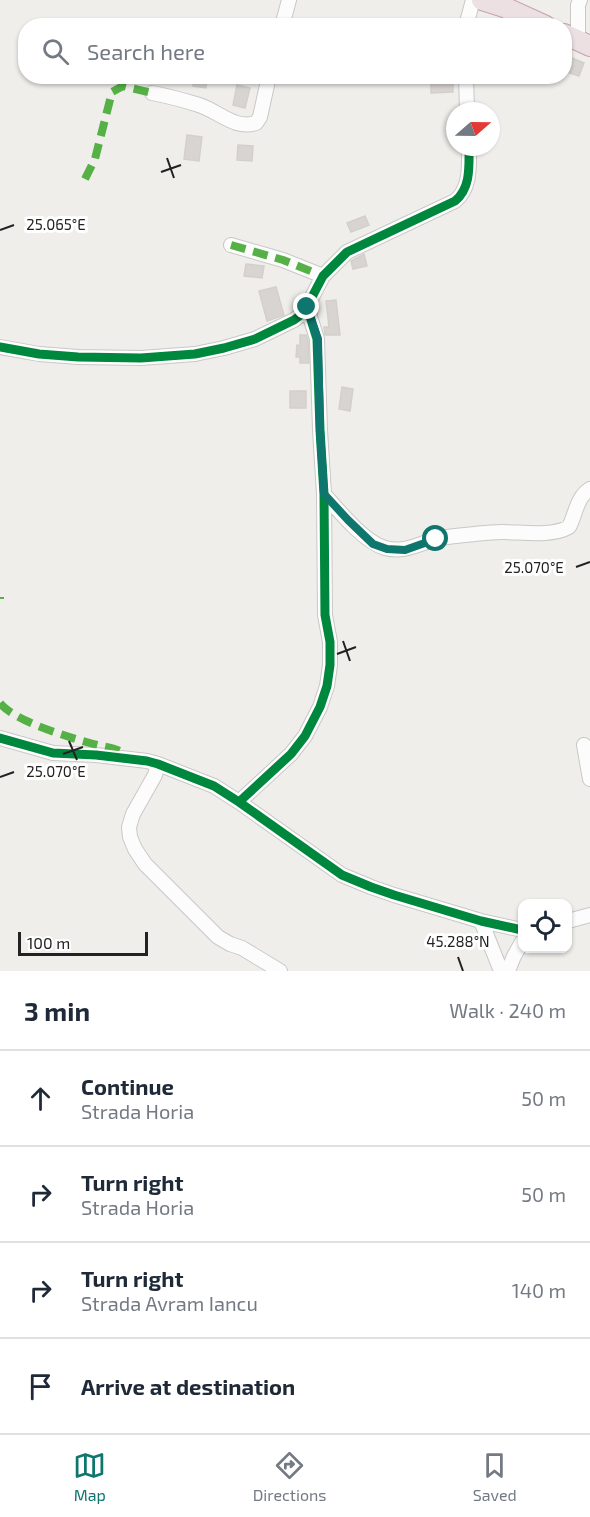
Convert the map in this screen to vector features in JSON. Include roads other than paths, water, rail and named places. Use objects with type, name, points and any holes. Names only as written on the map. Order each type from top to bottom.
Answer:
[{"type":"highway","points":[[482,0],[528,18]]},
{"type":"street","points":[[284,18],[289,0]]},
{"type":"street","points":[[468,18],[473,0]]},
{"type":"street","points":[[578,40],[580,0]]},
{"type":"street","points":[[152,93],[197,104],[228,120],[249,125],[256,123],[260,117],[267,84]]},
{"type":"street","points":[[466,84],[467,102]]},
{"type":"street","points":[[0,347],[39,354],[141,358],[195,354],[255,339],[302,314],[323,276],[347,252],[455,201],[461,196],[467,180],[468,156]]},
{"type":"street","points":[[231,245],[283,260],[323,276]]},
{"type":"street","points":[[239,802],[291,754],[305,736],[320,707],[327,686],[330,665],[330,642],[325,615],[324,494],[318,339],[307,307]]},
{"type":"street","points":[[324,494],[373,544],[387,549],[405,550],[436,539],[464,535],[562,531],[569,527],[578,502],[590,489]]},
{"type":"street","points":[[0,738],[53,753],[96,755],[158,764],[214,786],[342,875],[371,887],[482,921],[518,929]]},
{"type":"street","points":[[584,745],[590,780]]},
{"type":"street","points":[[158,764],[133,814],[129,827],[135,849],[145,864],[218,937],[242,948],[280,971]]},
{"type":"street","points":[[572,920],[590,915]]},
{"type":"street","points":[[482,921],[501,971]]},
{"type":"street","points":[[508,971],[518,949]]}]
